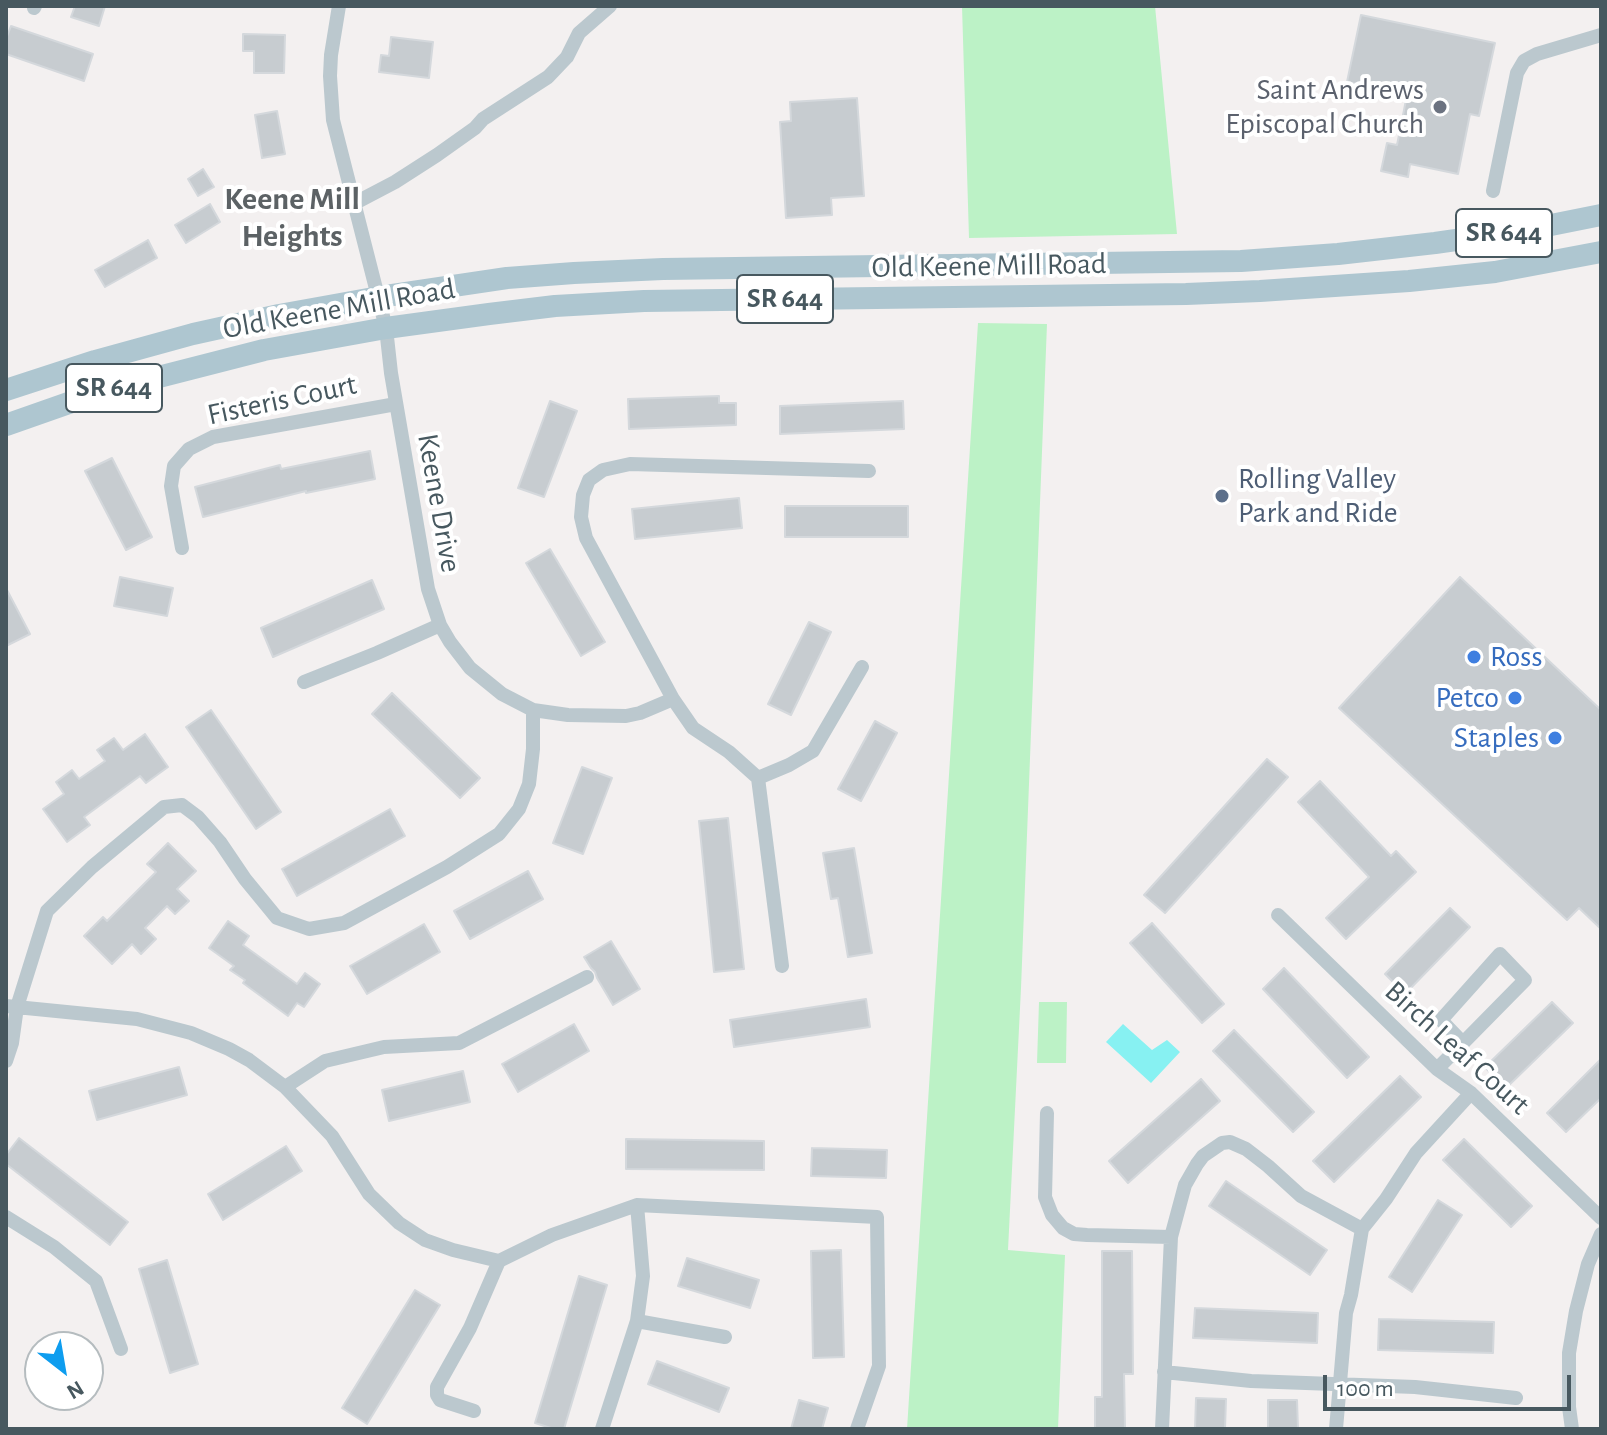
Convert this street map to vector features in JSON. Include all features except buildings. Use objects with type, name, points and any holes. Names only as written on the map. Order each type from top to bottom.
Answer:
[{"type":"main road","name":"Old Keene Mill Road","points":[[6,390],[193,334],[379,297],[507,278],[616,271],[1241,261],[1435,243],[1601,215]]},
{"type":"main road","name":"Old Keene Mill Road","points":[[6,425],[100,392],[264,350],[386,328],[555,306],[644,301],[1260,291],[1495,272],[1601,252]]},
{"type":"street","name":"Keene Drive","points":[[339,6],[331,55],[333,120],[386,328],[428,589],[440,625],[470,668],[502,694],[533,710],[568,715],[626,716],[673,699]]},
{"type":"street","points":[[355,203],[437,155],[483,119],[548,77],[567,57],[579,33],[610,6]]},
{"type":"street","points":[[1493,191],[1517,73],[1524,61],[1537,54],[1601,35]]},
{"type":"street","name":"Fisteris Court","points":[[182,548],[171,486],[174,466],[189,449],[213,437],[396,404]]},
{"type":"street","points":[[782,966],[758,778],[729,752],[693,728],[673,699],[586,538],[581,517],[583,495],[589,480],[603,470],[630,464],[869,471]]},
{"type":"street","points":[[304,682],[440,625]]},
{"type":"street","points":[[758,778],[813,751],[862,667]]},
{"type":"street","points":[[6,1061],[12,1043],[12,1006],[47,911],[92,867],[164,807],[182,805],[198,817],[277,918],[309,929],[344,923],[447,867],[499,834],[519,809],[529,784],[533,710]]},
{"type":"street","name":"Birch Leaf Court","points":[[1278,915],[1437,1069],[1471,1093],[1601,1218]]},
{"type":"street","points":[[1437,1069],[1463,1043],[1525,980],[1500,954],[1441,1020],[1463,1043]]},
{"type":"street","points":[[285,1087],[325,1061],[384,1047],[459,1043],[587,977]]},
{"type":"street","points":[[12,1006],[137,1019],[171,1026],[249,1060],[285,1087],[332,1136],[369,1194],[399,1223],[425,1240],[453,1250],[499,1261],[552,1235],[637,1205],[877,1217],[879,1366],[857,1429]]},
{"type":"street","points":[[1336,1429],[1346,1313],[1362,1229],[1416,1153],[1471,1093]]},
{"type":"street","points":[[1047,1113],[1045,1197],[1052,1215],[1063,1228],[1074,1234],[1171,1237]]},
{"type":"street","points":[[1162,1429],[1171,1237],[1185,1185],[1203,1156],[1222,1143],[1230,1142],[1246,1149],[1301,1196],[1362,1229]]},
{"type":"street","points":[[602,1429],[637,1321],[643,1276],[637,1205]]},
{"type":"street","points":[[6,1217],[54,1247],[96,1281],[121,1349]]},
{"type":"street","points":[[1572,1429],[1569,1353],[1588,1264],[1601,1234]]},
{"type":"street","points":[[474,1411],[440,1400],[437,1387],[470,1328],[499,1261]]},
{"type":"street","points":[[637,1321],[725,1337]]},
{"type":"street","points":[[1164,1372],[1251,1381],[1415,1387],[1516,1398]]},
{"type":"green space","points":[[962,6],[1155,6],[1177,234],[969,238]]},
{"type":"green space","points":[[978,323],[1047,324],[1008,1250],[1065,1255],[1058,1429],[907,1429]]},
{"type":"green space","points":[[1039,1002],[1067,1002],[1066,1063],[1037,1063]]},
{"type":"water","points":[[1123,1024],[1152,1050],[1167,1040],[1180,1052],[1151,1083],[1106,1042]]},
{"type":"place","name":"Saint Andrews Episcopal Church","points":[[1440,107]]},
{"type":"place","name":"Rolling Valley Park and Ride","points":[[1222,496]]},
{"type":"place","name":"Ross","points":[[1474,657]]},
{"type":"place","name":"Petco","points":[[1515,698]]},
{"type":"place","name":"Staples","points":[[1555,738]]},
{"type":"district","name":"Keene Mill Heights","points":[[292,218]]}]
